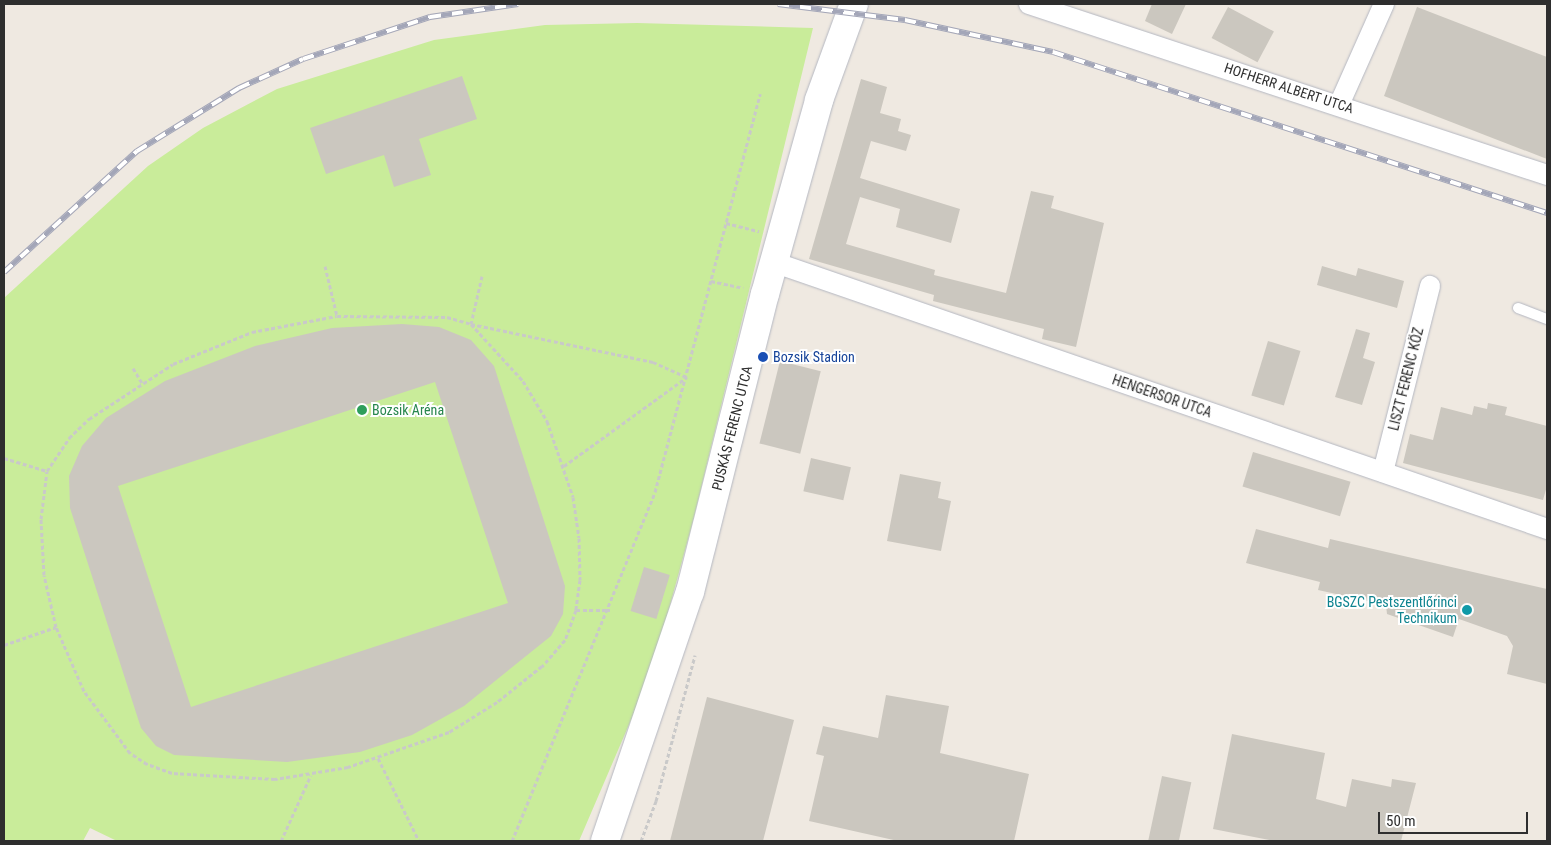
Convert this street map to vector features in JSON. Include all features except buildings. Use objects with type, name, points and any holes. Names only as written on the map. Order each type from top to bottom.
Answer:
[{"type":"street","name":"HOFHERR ALBERT UTCA","points":[[1029,4],[1547,174]]},
{"type":"street","points":[[1339,105],[1384,4]]},
{"type":"street","name":"PUSKÁS FERENC UTCA","points":[[605,841],[690,592],[766,294],[780,251],[819,100],[852,8]]},
{"type":"street","name":"HENGERSOR UTCA","points":[[780,251],[1383,472],[1547,529]]},
{"type":"street","name":"LISZT FERENC KÖZ","points":[[1383,472],[1430,286]]},
{"type":"lane","points":[[1518,308],[1547,318]]},
{"type":"path","points":[[512,841],[610,610],[656,492],[760,94]]},
{"type":"path","points":[[726,223],[780,251]]},
{"type":"path","points":[[325,266],[337,316]]},
{"type":"path","points":[[470,324],[482,276]]},
{"type":"path","points":[[712,281],[766,294]]},
{"type":"path","points":[[470,324],[524,382],[547,421],[564,466],[580,538],[576,610],[565,640],[542,666],[497,702],[448,732],[378,758],[311,775],[275,779],[208,777],[172,773],[148,764],[130,753],[95,707],[56,627],[44,575],[41,519],[47,472],[69,438],[142,383],[173,364],[252,332],[337,316],[446,318],[653,362],[687,377]]},
{"type":"path","points":[[133,368],[142,383]]},
{"type":"path","points":[[564,466],[687,377]]},
{"type":"path","points":[[4,458],[47,472]]},
{"type":"path","points":[[576,610],[610,610]]},
{"type":"path","points":[[4,645],[56,627]]},
{"type":"path","points":[[641,841],[656,801],[697,650]]},
{"type":"path","points":[[378,758],[419,841]]},
{"type":"path","points":[[281,841],[311,775]]},
{"type":"green space","name":"Bozsik Aréna","points":[[637,23],[813,28],[693,521],[652,671],[579,841],[117,841],[90,828],[83,841],[4,841],[4,298],[148,166],[203,128],[277,89],[434,40],[545,25]]},
{"type":"railway","points":[[4,272],[137,151],[239,88],[303,59],[430,17],[518,4]]},
{"type":"railway","points":[[778,4],[905,20],[1053,52],[1547,213]]},
{"type":"place","name":"Bozsik Stadion","points":[[763,357]]},
{"type":"place","name":"Bozsik Aréna","points":[[362,410]]},
{"type":"place","name":"BGSZC Pestszentlőrinci Technikum","points":[[1467,610]]}]
